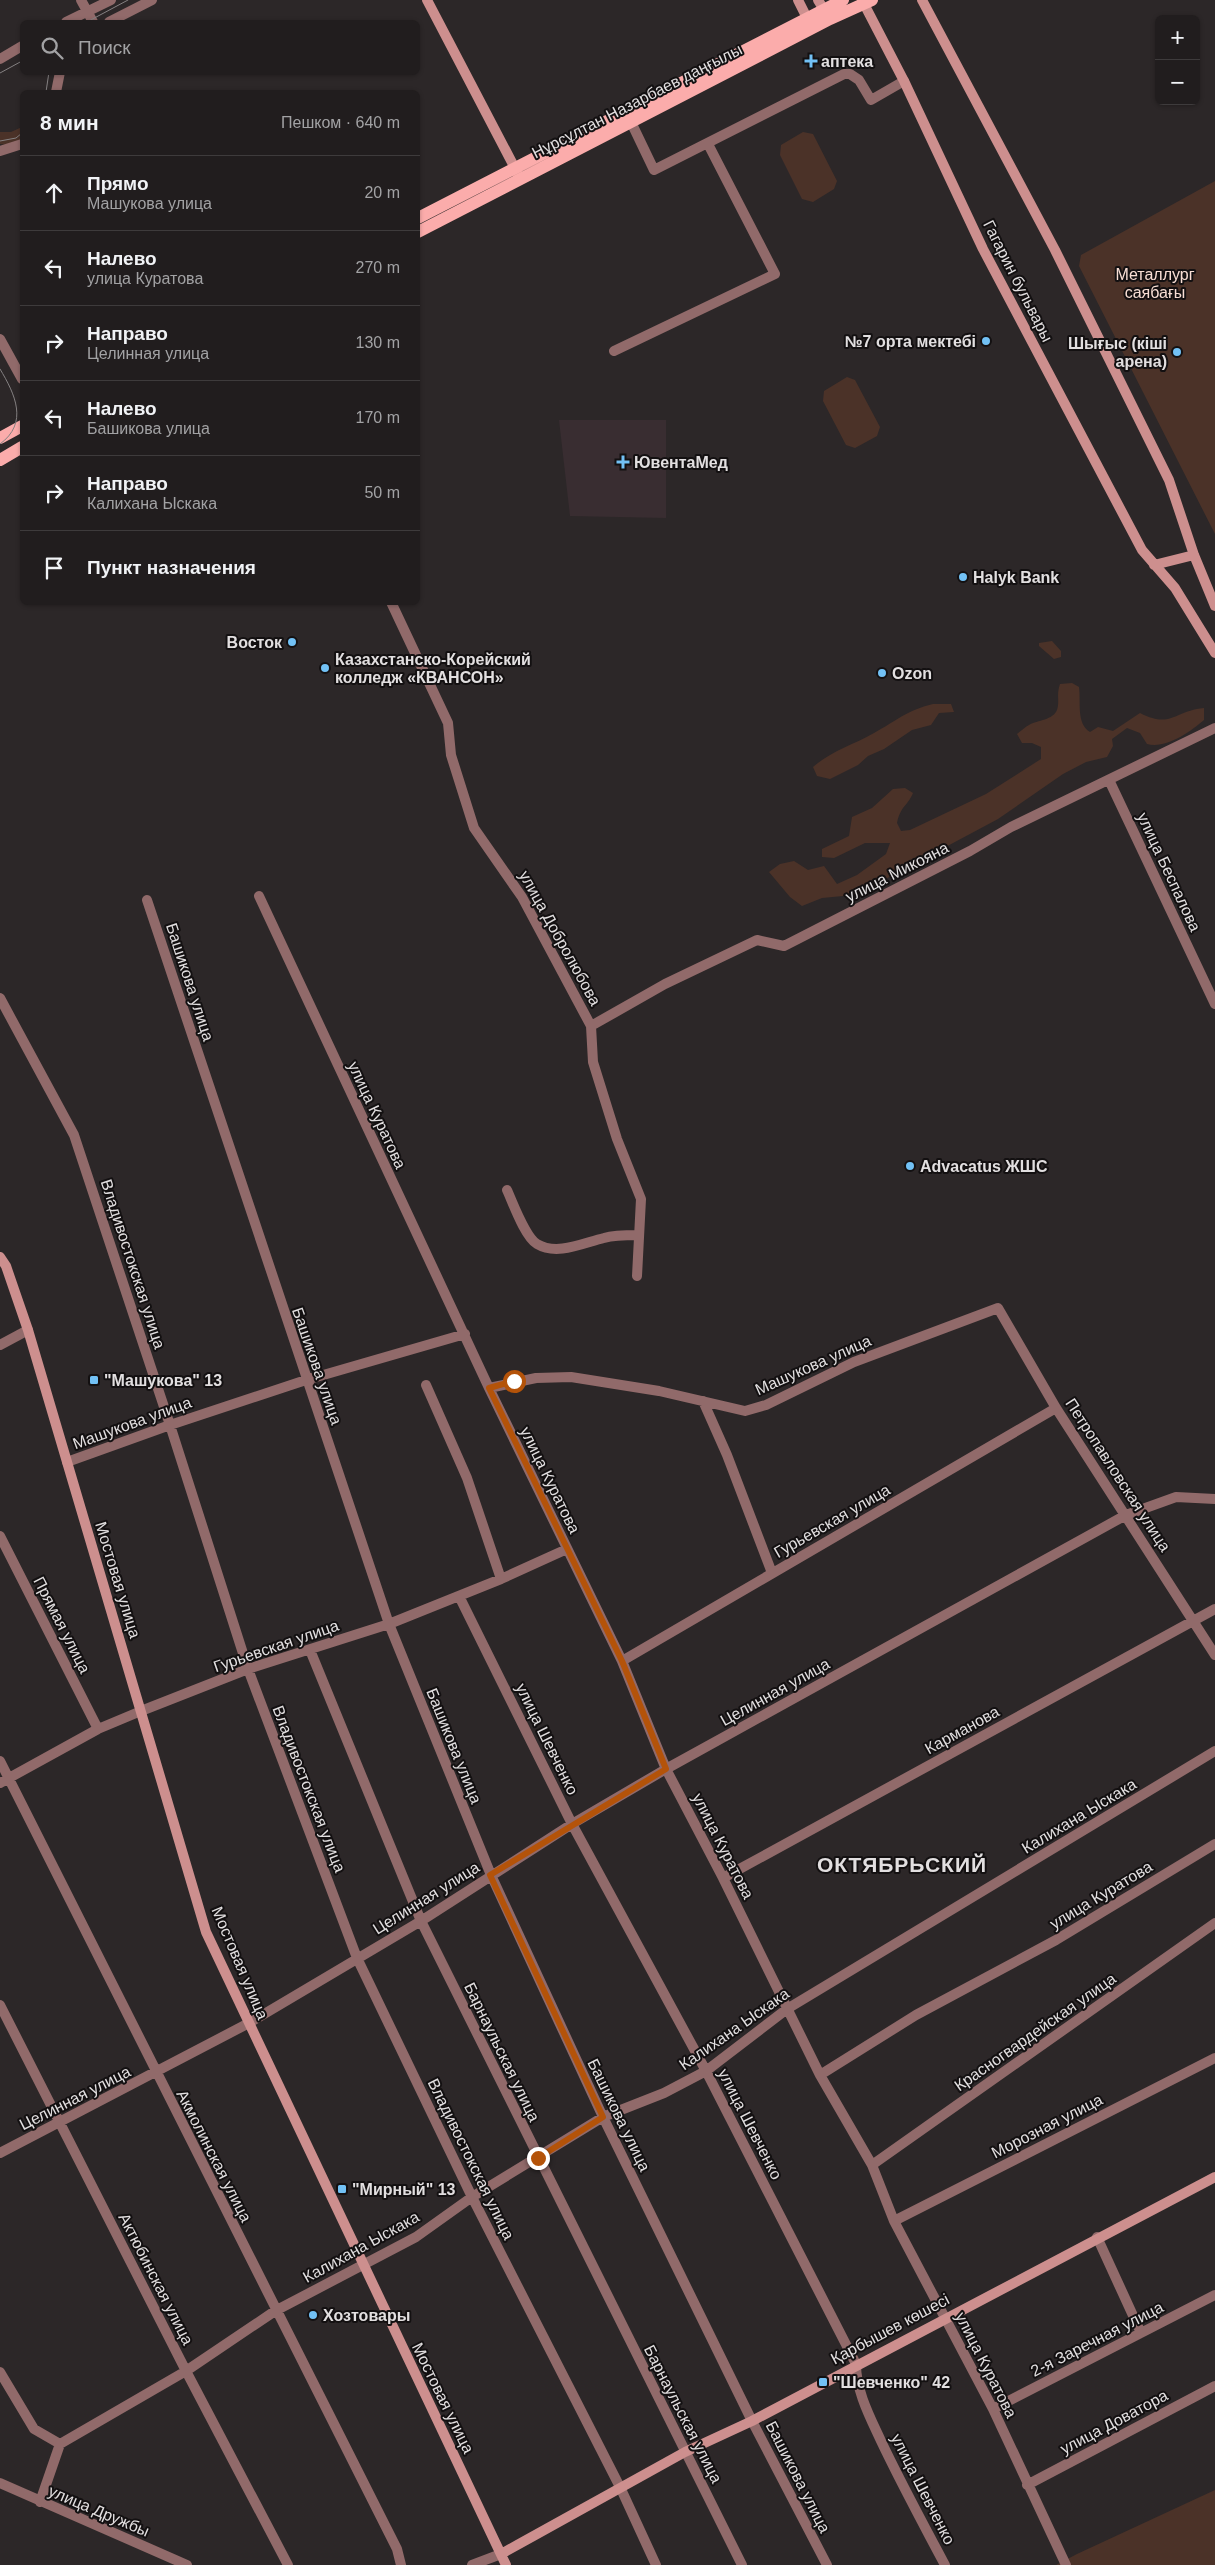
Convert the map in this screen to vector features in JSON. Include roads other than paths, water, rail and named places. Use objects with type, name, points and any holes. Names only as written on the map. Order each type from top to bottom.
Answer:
[{"type":"main road","points":[[427,0],[518,174]]},
{"type":"main road","points":[[798,0],[810,23]]},
{"type":"main road","name":"Нұрсұлтан Назарбаев даңғылы","points":[[420,217],[632,122],[810,23],[824,9],[843,0]]},
{"type":"main road","points":[[922,0],[1112,364],[1169,480],[1194,555],[1215,606]]},
{"type":"main road","name":"Нұрсұлтан Назарбаев даңғылы","points":[[824,9],[866,1]]},
{"type":"main road","name":"Гагарин бульвары","points":[[866,1],[871,16],[904,81],[986,255],[1142,550],[1175,588],[1215,653]]},
{"type":"main road","name":"Нұрсұлтан Назарбаев даңғылы","points":[[420,231],[518,174],[810,23]]},
{"type":"main road","points":[[0,438],[20,427]]},
{"type":"main road","points":[[0,460],[20,448]]},
{"type":"main road","points":[[1154,565],[1194,555]]},
{"type":"main road","name":"Мостовая улица","points":[[0,1257],[6,1266],[28,1330],[206,1932],[506,2565]]},
{"type":"main road","name":"Қарбышев көшесі","points":[[501,2554],[622,2489],[685,2452],[752,2421],[945,2317],[1215,2177]]},
{"type":"street","points":[[81,0],[92,20]]},
{"type":"street","points":[[70,20],[111,0]]},
{"type":"street","points":[[112,20],[152,0]]},
{"type":"street","points":[[0,59],[20,47]]},
{"type":"street","points":[[632,122],[654,170],[844,74],[850,74],[859,80],[871,100],[904,81]]},
{"type":"street","points":[[56,90],[59,75]]},
{"type":"street","points":[[614,351],[775,274],[708,144]]},
{"type":"street","points":[[0,151],[20,145]]},
{"type":"street","points":[[0,340],[20,375]]},
{"type":"street","name":"улица Добролюбова","points":[[392,605],[448,723],[451,755],[474,828],[522,897],[591,1026],[593,1062],[617,1139],[641,1199],[637,1276]]},
{"type":"street","name":"улица Микояна","points":[[591,1026],[665,984],[758,940],[784,946],[962,856],[1011,828],[1215,728]]},
{"type":"street","name":"улица Беспалова","points":[[1108,780],[1215,1004]]},
{"type":"street","name":"улица Куратова","points":[[259,896],[489,1388],[622,1661],[666,1769],[723,1878],[820,2075],[872,2165],[894,2221],[992,2409],[1066,2565]]},
{"type":"street","name":"Башикова улица","points":[[147,900],[389,1624],[490,1875],[603,2117],[752,2421],[827,2565]]},
{"type":"street","name":"Владивостокская улица","points":[[0,998],[74,1135],[170,1425],[248,1670],[358,1958],[472,2196],[622,2489],[656,2565]]},
{"type":"street","points":[[507,1190],[535,1244],[552,1249],[570,1247],[605,1237],[638,1234]]},
{"type":"street","name":"Машукова улица","points":[[489,1388],[536,1378],[571,1377],[621,1384],[745,1411],[766,1405],[854,1362],[998,1308]]},
{"type":"street","name":"Петропавловская улица","points":[[998,1308],[1056,1408],[1215,1655]]},
{"type":"street","points":[[0,1345],[28,1330]]},
{"type":"street","name":"Машукова улица","points":[[67,1462],[170,1425],[306,1380],[465,1334]]},
{"type":"street","points":[[426,1385],[468,1478],[501,1579]]},
{"type":"street","points":[[703,1401],[728,1455],[772,1573]]},
{"type":"street","name":"Гурьевская улица","points":[[622,1661],[1056,1408]]},
{"type":"street","name":"Целинная улица","points":[[0,2154],[249,2023],[421,1921],[572,1824],[666,1769],[1126,1515],[1176,1497],[1215,1499]]},
{"type":"street","name":"Прямая улица","points":[[0,1536],[98,1729]]},
{"type":"street","name":"Гурьевская улица","points":[[4,1781],[98,1729],[141,1710],[248,1670],[389,1624],[501,1579],[567,1549]]},
{"type":"street","name":"улица Шевченко","points":[[459,1596],[572,1824],[706,2070],[856,2364],[856,2374],[867,2410],[895,2471],[945,2565]]},
{"type":"street","name":"Карманова","points":[[723,1878],[1215,1609]]},
{"type":"street","name":"Барнаульская улица","points":[[310,1650],[421,1921],[742,2565]]},
{"type":"street","name":"Калихана Ыскака","points":[[60,2444],[186,2371],[275,2310],[416,2237],[472,2196],[538,2158],[603,2117],[664,2093],[706,2070],[787,2009],[1215,1752]]},
{"type":"street","name":"Акмолинская улица","points":[[0,1761],[4,1781],[397,2549],[401,2565]]},
{"type":"street","name":"улица Куратова","points":[[820,2075],[916,2015],[1056,1940],[1215,1844]]},
{"type":"street","name":"Красногвардейская улица","points":[[872,2165],[1215,1923]]},
{"type":"street","name":"Актюбинская улица","points":[[0,2004],[186,2371],[288,2565]]},
{"type":"street","name":"Морозная улица","points":[[894,2221],[1215,2058]]},
{"type":"street","points":[[1098,2237],[1141,2333]]},
{"type":"street","name":"2-я Заречная улица","points":[[992,2409],[1215,2295]]},
{"type":"street","points":[[0,2372],[34,2429],[60,2444],[40,2502]]},
{"type":"street","name":"улица Доватора","points":[[1027,2485],[1215,2386]]},
{"type":"street","name":"улица Дружбы","points":[[0,2483],[187,2565]]},
{"type":"street","points":[[472,2565],[501,2554]]},
{"type":"tram line","points":[[91,20],[128,0]]},
{"type":"tram line","points":[[0,73],[20,62]]},
{"type":"tram line","points":[[46,90],[49,75]]},
{"type":"tram line","points":[[0,141],[16,138],[20,135]]},
{"type":"tram line","points":[[0,369],[14,398],[17,418],[9,436],[0,444]]},
{"type":"place","name":"аптека","points":[[811,61]]},
{"type":"place","name":"№7 орта мектебі","points":[[986,341]]},
{"type":"place","name":"Шығыс (кіші арена)","points":[[1177,352]]},
{"type":"place","name":"ЮвентаМед","points":[[623,462]]},
{"type":"place","name":"Halyk Bank","points":[[963,577]]},
{"type":"place","name":"Восток","points":[[292,642]]},
{"type":"place","name":"Казахстанско-Корейский колледж «КВАНСОН»","points":[[325,668]]},
{"type":"place","name":"Ozon","points":[[882,673]]},
{"type":"place","name":"Advacatus ЖШС","points":[[910,1166]]},
{"type":"place","name":"\"Машукова\" 13","points":[[94,1380]]},
{"type":"place","name":"\"Мирный\" 13","points":[[342,2189]]},
{"type":"place","name":"Хозтовары","points":[[313,2315]]},
{"type":"place","name":"\"Шевченко\" 42","points":[[823,2382]]},
{"type":"district","name":"ОКТЯБРЬСКИЙ","points":[[902,1864]]},
{"type":"park label","name":"Металлург саябағы","points":[[1155,283]]}]
